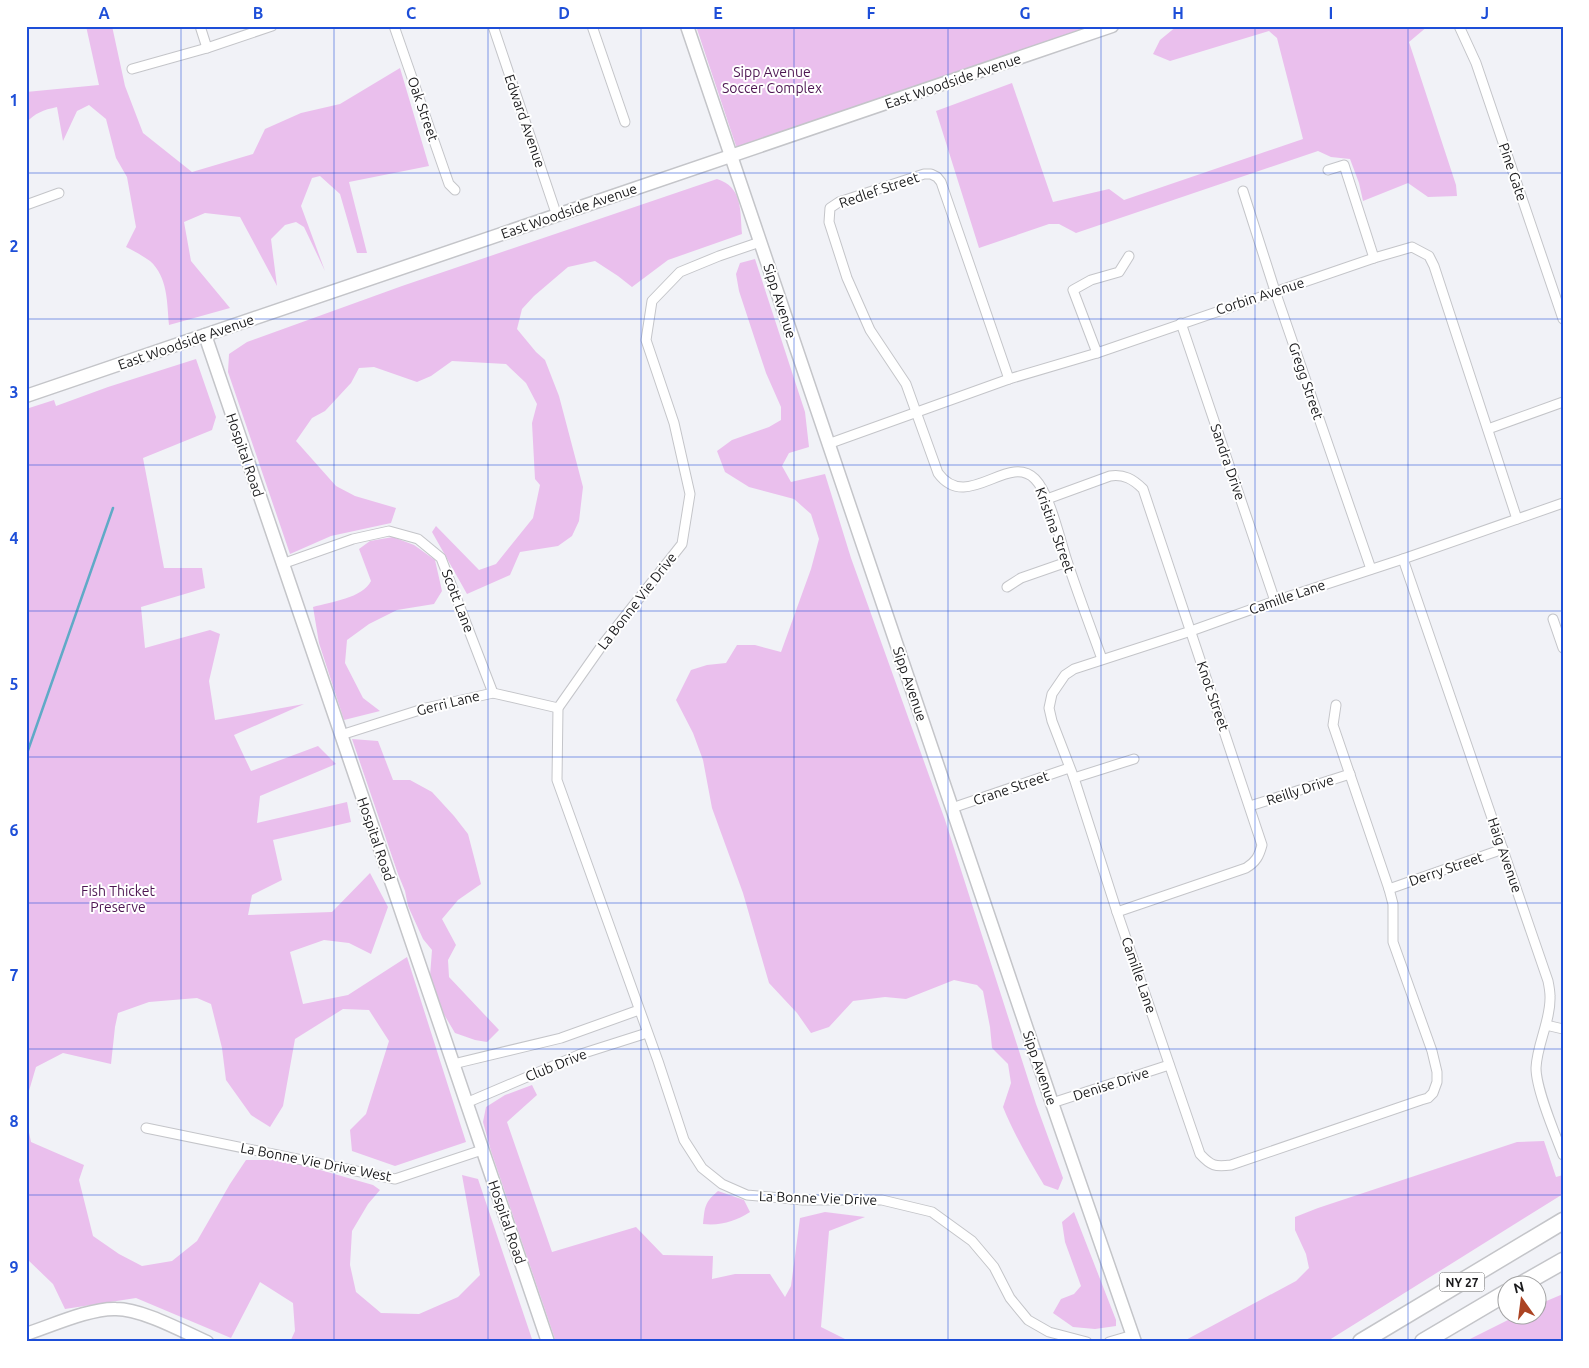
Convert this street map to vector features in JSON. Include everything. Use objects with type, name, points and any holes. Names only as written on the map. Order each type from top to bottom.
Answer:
[{"type":"highway","name":"NY 27","points":[[1361,1342],[1563,1222]]},
{"type":"highway","points":[[1537,1276],[1563,1261]]},
{"type":"highway","points":[[1546,1280],[1563,1274]]},
{"type":"highway","name":"NY 27","points":[[1423,1342],[1496,1299]]},
{"type":"street","points":[[200,26],[207,48]]},
{"type":"street","points":[[132,69],[207,48],[272,26]]},
{"type":"street","name":"Oak Street","points":[[394,26],[449,184],[455,190]]},
{"type":"street","name":"Edward Avenue","points":[[493,26],[557,216]]},
{"type":"street","points":[[592,26],[625,122]]},
{"type":"street","name":"Sipp Avenue","points":[[687,26],[1052,1103],[1134,1339]]},
{"type":"street","name":"East Woodside Avenue","points":[[26,396],[1112,26]]},
{"type":"street","name":"Pine Gate","points":[[1459,26],[1476,63],[1563,319]]},
{"type":"street","points":[[1328,170],[1344,165],[1374,258]]},
{"type":"street","name":"Redlef Street","points":[[917,412],[906,384],[870,330],[847,278],[829,222],[830,208],[839,202],[924,174],[931,174],[937,177],[944,191],[1010,380]]},
{"type":"street","name":"Gregg Street","points":[[1243,191],[1275,292],[1372,569]]},
{"type":"street","points":[[26,204],[59,193]]},
{"type":"street","name":"La Bonne Vie Drive","points":[[760,242],[680,272],[652,300],[646,340],[674,423],[690,494],[682,544],[603,644],[558,708],[557,780],[684,1140],[702,1168],[722,1184],[747,1195],[802,1200],[882,1200],[932,1212],[968,1237],[994,1267],[1010,1298],[1028,1320],[1049,1332],[1087,1342]]},
{"type":"street","name":"Corbin Avenue","points":[[828,444],[1010,380],[1097,353],[1374,258],[1412,247],[1429,256],[1434,266],[1517,519]]},
{"type":"street","points":[[1097,353],[1074,290],[1092,280],[1119,272],[1129,256]]},
{"type":"street","name":"Sandra Drive","points":[[1181,323],[1275,601]]},
{"type":"street","name":"Hospital Road","points":[[204,335],[548,1342]]},
{"type":"street","points":[[1488,430],[1563,402]]},
{"type":"street","name":"Kristina Street","points":[[917,412],[938,473],[944,481],[954,487],[964,487],[1018,472],[1035,478],[1042,487],[1102,659]]},
{"type":"street","name":"Knot Street","points":[[1047,499],[1110,476],[1118,475],[1136,482],[1143,489],[1262,845],[1260,855],[1253,864],[1246,868],[1117,912]]},
{"type":"street","name":"Camille Lane","points":[[1336,705],[1333,725],[1389,889],[1393,904],[1393,942],[1432,1051],[1437,1072],[1437,1082],[1433,1093],[1428,1098],[1232,1164],[1218,1167],[1208,1163],[1200,1154],[1117,912],[1074,778],[1052,721],[1049,708],[1052,694],[1064,675],[1074,668],[1403,560],[1563,503]]},
{"type":"street","name":"Scott Lane","points":[[282,564],[353,539],[389,532],[418,539],[441,558],[493,693]]},
{"type":"street","name":"Haig Avenue","points":[[1403,560],[1548,981],[1550,998],[1546,1025],[1537,1056],[1536,1070],[1538,1085],[1563,1155]]},
{"type":"street","points":[[1006,587],[1022,578],[1067,562]]},
{"type":"street","points":[[1553,620],[1563,648]]},
{"type":"street","name":"Gerri Lane","points":[[341,736],[426,708],[493,693],[558,708]]},
{"type":"street","points":[[1074,778],[1134,759]]},
{"type":"street","name":"Crane Street","points":[[952,808],[1069,768]]},
{"type":"street","name":"Reilly Drive","points":[[1250,806],[1350,774]]},
{"type":"street","name":"Derry Street","points":[[1389,889],[1503,849]]},
{"type":"street","points":[[453,1064],[560,1038],[639,1010]]},
{"type":"street","points":[[1546,1025],[1563,1029]]},
{"type":"street","name":"Club Drive","points":[[466,1103],[582,1054],[647,1033]]},
{"type":"street","name":"Denise Drive","points":[[1052,1103],[1169,1065]]},
{"type":"street","name":"La Bonne Vie Drive West","points":[[146,1128],[395,1179],[482,1150]]},
{"type":"street","points":[[26,1334],[103,1309],[117,1308],[150,1317],[207,1342]]},
{"type":"street","points":[[1109,1342],[1134,1339]]},
{"type":"green space","points":[[86,26],[112,26],[125,86],[143,133],[192,172],[253,154],[265,129],[301,113],[340,104],[400,68],[429,166],[349,182],[367,253],[357,253],[340,194],[320,176],[312,178],[301,206],[325,271],[304,227],[296,222],[285,225],[271,239],[277,286],[240,217],[205,213],[184,222],[191,261],[230,308],[169,325],[166,291],[156,267],[150,261],[126,247],[136,227],[127,177],[116,158],[106,119],[89,105],[77,111],[63,141],[57,107],[40,112],[26,123],[26,92],[99,85]]},
{"type":"green space","name":"Sipp Avenue Soccer Complex","points":[[696,26],[1094,26],[737,149]]},
{"type":"green space","points":[[1177,26],[1428,26],[1409,42],[1456,185],[1457,196],[1428,197],[1408,183],[1363,201],[1359,183],[1350,159],[1331,157],[1318,151],[1076,233],[1059,224],[1049,224],[979,248],[936,111],[1012,83],[1053,202],[1109,189],[1124,200],[1303,139],[1277,38],[1269,31],[1170,61],[1153,54],[1160,40]]},
{"type":"green space","points":[[717,179],[732,188],[736,194],[740,209],[742,234],[668,260],[632,287],[595,261],[568,267],[534,296],[522,309],[517,329],[545,360],[559,396],[583,487],[579,521],[572,536],[558,546],[520,552],[510,575],[467,594],[432,532],[436,526],[479,570],[496,564],[533,518],[540,485],[535,479],[532,423],[537,404],[526,383],[506,364],[452,361],[431,376],[417,382],[374,367],[359,368],[351,383],[325,411],[312,418],[296,441],[336,486],[355,496],[396,508],[391,523],[331,536],[290,554],[228,372],[229,354],[247,342],[402,286]]},
{"type":"green space","points":[[755,259],[805,412],[809,447],[789,453],[782,466],[791,482],[825,474],[851,558],[945,820],[1036,1104],[1063,1178],[1058,1190],[1044,1185],[1022,1147],[1003,1107],[1011,1083],[1008,1064],[992,1048],[983,991],[977,985],[954,980],[906,999],[885,997],[853,1001],[829,1027],[811,1033],[797,1013],[769,983],[743,893],[712,808],[703,760],[693,733],[676,700],[691,670],[707,665],[726,663],[737,645],[755,645],[781,652],[811,569],[819,539],[811,514],[794,499],[749,487],[725,472],[717,451],[732,440],[769,427],[781,420],[781,407],[766,373],[739,291],[736,274],[740,263]]},
{"type":"green space","name":"Fish Thicket Preserve","points":[[196,359],[216,417],[212,430],[143,458],[164,568],[202,568],[205,588],[141,607],[145,648],[210,630],[220,634],[209,681],[215,720],[304,704],[234,735],[251,771],[318,746],[336,764],[260,796],[257,823],[347,802],[351,822],[273,840],[282,880],[252,895],[248,915],[332,912],[370,873],[388,907],[371,954],[349,943],[324,940],[290,952],[303,1004],[348,995],[407,957],[466,1142],[395,1166],[352,1151],[350,1130],[366,1114],[389,1041],[369,1010],[343,1009],[295,1039],[283,1106],[270,1127],[251,1115],[226,1080],[222,1048],[211,1004],[197,998],[149,1002],[118,1013],[111,1064],[63,1053],[36,1067],[26,1101],[26,409],[54,400],[56,406]]},
{"type":"green space","points":[[393,537],[414,545],[435,560],[442,591],[434,604],[397,610],[369,624],[347,640],[345,663],[363,698],[380,711],[344,720],[319,643],[313,607],[354,595],[367,587],[371,581],[359,549],[370,541]]},
{"type":"green space","points":[[352,739],[378,741],[393,780],[410,780],[432,792],[468,834],[481,884],[458,900],[442,919],[456,945],[448,960],[449,977],[499,1030],[487,1042],[455,1033],[432,994],[430,976],[432,950],[423,939],[408,906],[405,891]]},
{"type":"green space","points":[[532,1085],[537,1095],[507,1122],[552,1252],[636,1227],[663,1255],[713,1256],[712,1279],[735,1274],[770,1274],[785,1297],[791,1286],[800,1218],[825,1212],[865,1217],[829,1231],[821,1327],[851,1342],[556,1342],[491,1151],[483,1122],[486,1107],[505,1095]]},
{"type":"green space","points":[[26,1118],[31,1142],[84,1165],[79,1180],[93,1236],[119,1254],[142,1266],[172,1261],[197,1241],[246,1160],[285,1160],[373,1185],[380,1190],[368,1204],[352,1231],[350,1265],[356,1292],[381,1313],[419,1314],[458,1297],[480,1275],[462,1175],[478,1179],[533,1342],[290,1342],[295,1331],[293,1303],[260,1282],[231,1338],[136,1298],[65,1309],[53,1284],[26,1258]]},
{"type":"green space","points":[[1544,1141],[1556,1177],[1563,1175],[1563,1194],[1326,1342],[1182,1342],[1296,1281],[1309,1268],[1306,1254],[1295,1230],[1295,1217],[1517,1142]]},
{"type":"green space","points":[[718,1191],[744,1200],[750,1212],[728,1222],[703,1224],[706,1206]]},
{"type":"green space","points":[[1074,1212],[1116,1320],[1116,1326],[1095,1329],[1073,1327],[1053,1313],[1061,1299],[1074,1294],[1081,1286],[1065,1242],[1062,1222]]},
{"type":"green space","points":[[1563,1294],[1563,1342],[1464,1342],[1496,1326],[1546,1326],[1546,1301]]},
{"type":"waterway","points":[[26,756],[113,508]]}]
